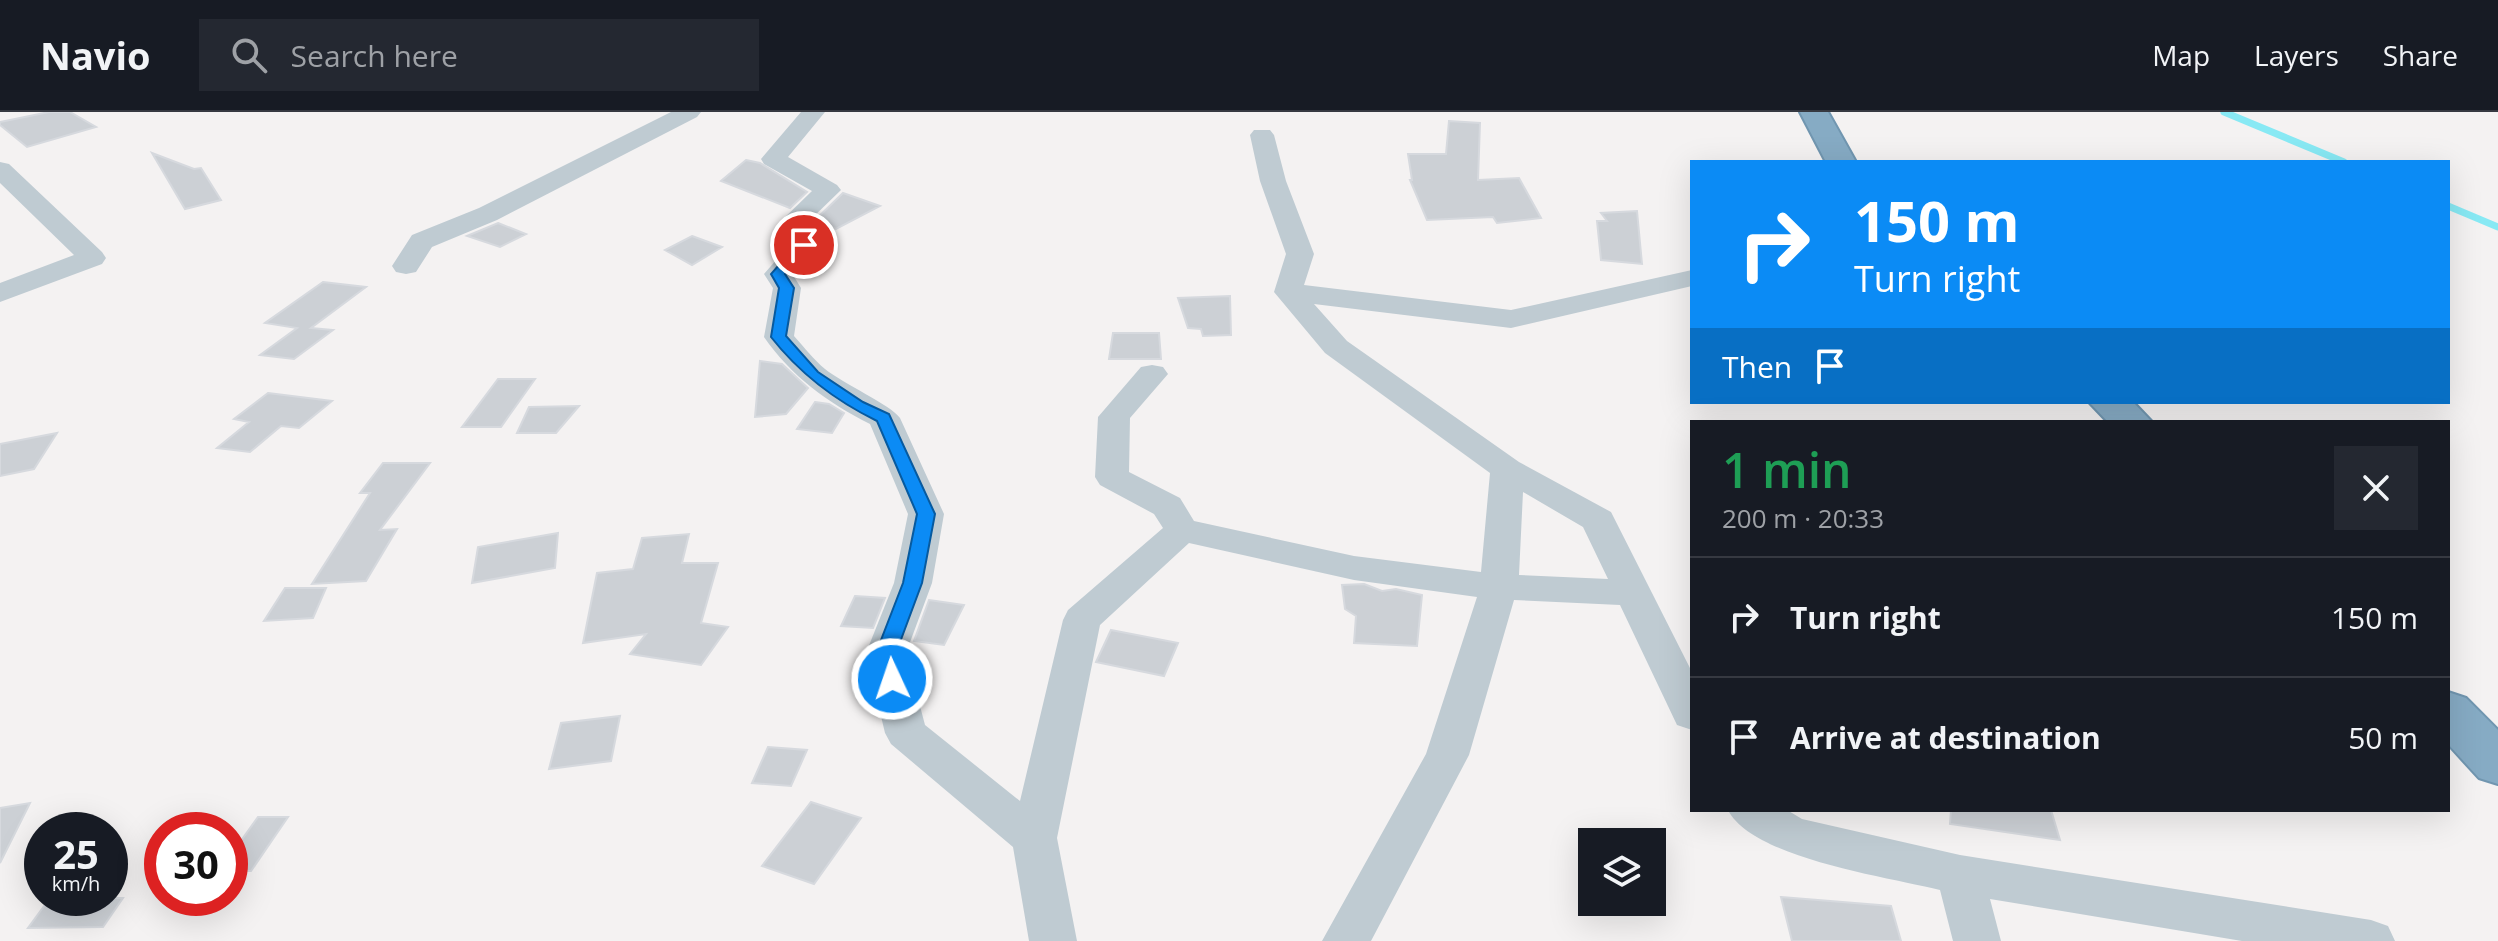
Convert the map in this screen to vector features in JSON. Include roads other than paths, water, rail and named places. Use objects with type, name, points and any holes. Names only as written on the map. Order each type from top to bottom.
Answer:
[{"type":"highway","points":[[1809,113],[1840,160]]},
{"type":"highway","points":[[2111,404],[2130,420]]},
{"type":"highway","points":[[2450,713],[2498,764]]},
{"type":"street","points":[[406,266],[422,241],[488,214],[689,112]]},
{"type":"street","points":[[813,112],[773,159],[828,190],[793,222],[804,245],[778,274],[787,288],[779,337],[813,375],[857,405],[884,418],[926,514],[913,583],[886,653],[906,733],[1034,838]]},
{"type":"street","points":[[1262,135],[1273,181],[1300,254],[1288,292]]},
{"type":"street","points":[[0,169],[92,258],[0,293]]},
{"type":"street","points":[[1288,292],[1511,319],[1690,278]]},
{"type":"street","points":[[1288,292],[1336,347],[1507,469],[1598,520],[1690,710]]},
{"type":"street","points":[[1152,374],[1114,417],[1112,477],[1167,506],[1182,530],[1354,568],[1499,587],[1632,593]]},
{"type":"street","points":[[1346,941],[1447,755],[1499,587],[1507,469]]},
{"type":"street","points":[[1053,941],[1034,838],[1082,620],[1182,530]]},
{"type":"street","points":[[1753,812],[1791,835],[1960,875],[2371,941]]},
{"type":"street","points":[[1960,875],[1977,941]]},
{"type":"waterway","points":[[2224,112],[2339,160]]},
{"type":"waterway","points":[[2450,207],[2498,227]]}]
